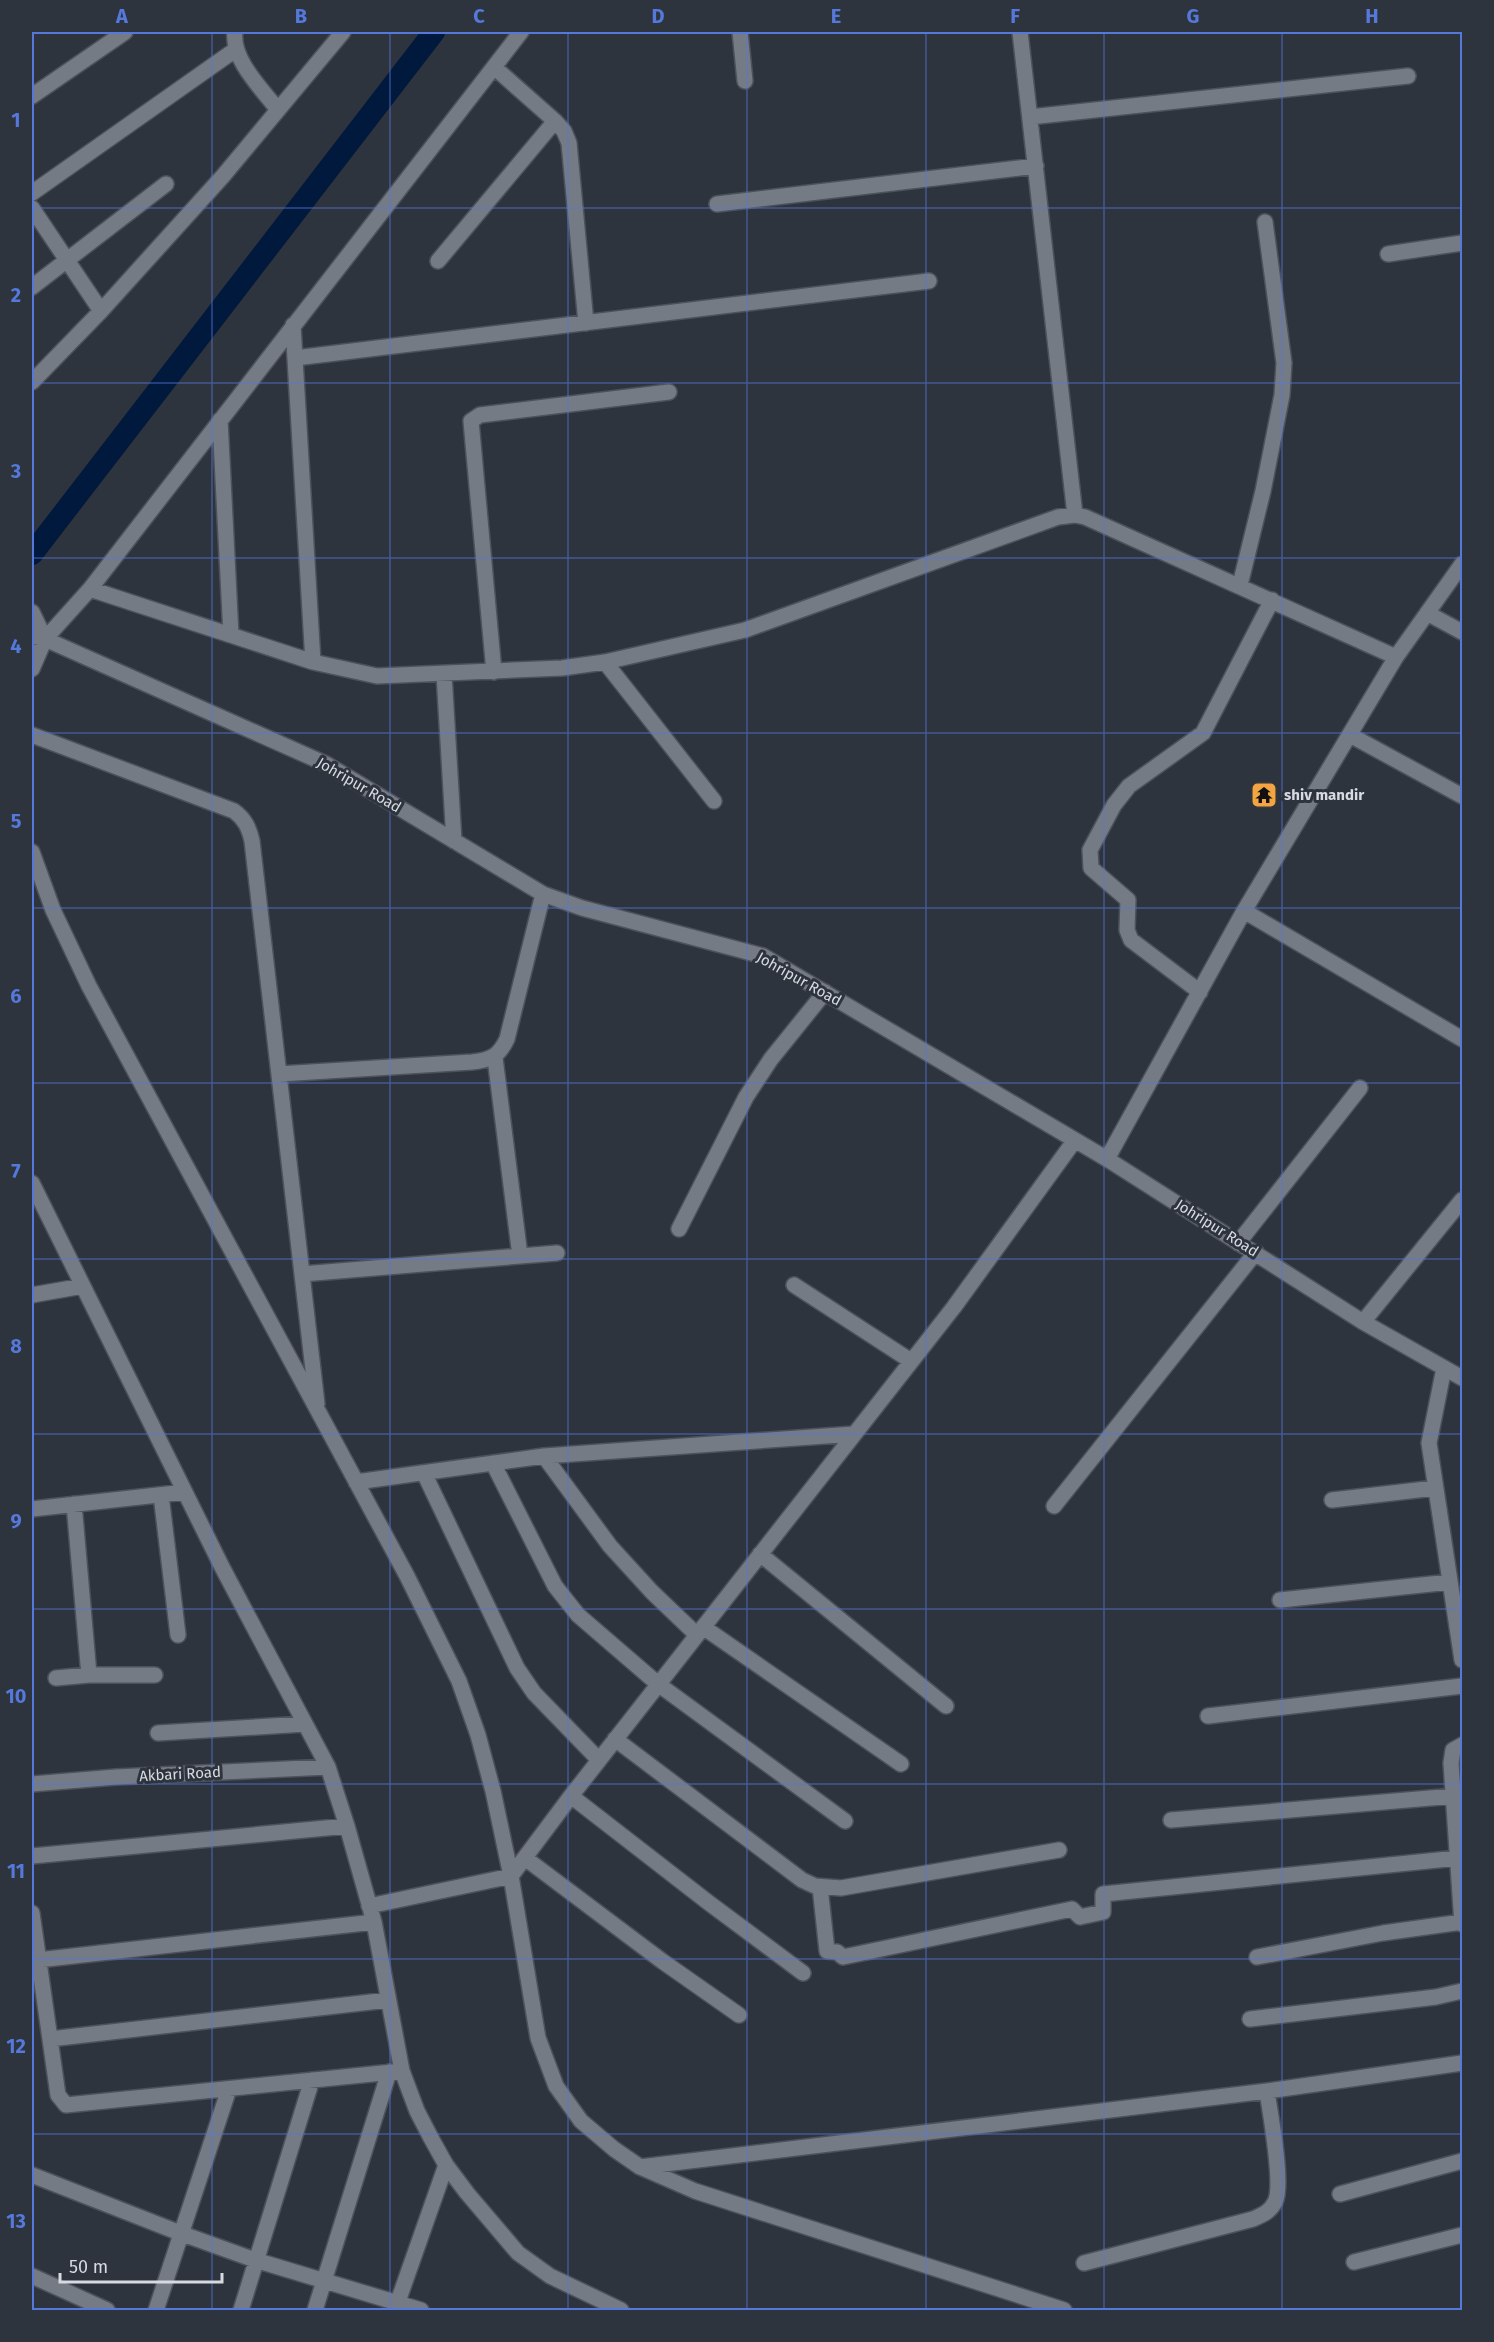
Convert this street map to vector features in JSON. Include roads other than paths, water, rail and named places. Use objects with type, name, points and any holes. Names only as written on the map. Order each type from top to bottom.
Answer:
[{"type":"street","points":[[32,96],[125,32]]},
{"type":"street","points":[[235,32],[235,50],[278,110]]},
{"type":"street","points":[[32,382],[101,311],[223,177],[343,32]]},
{"type":"street","points":[[38,638],[90,589],[521,32]]},
{"type":"street","points":[[740,32],[745,81]]},
{"type":"street","points":[[1020,32],[1075,515]]},
{"type":"street","points":[[32,193],[235,50]]},
{"type":"street","points":[[494,67],[564,131],[571,156],[586,323]]},
{"type":"street","points":[[1030,117],[1408,76]]},
{"type":"street","points":[[438,261],[555,122]]},
{"type":"street","points":[[717,204],[1036,165]]},
{"type":"street","points":[[32,287],[166,184]]},
{"type":"street","points":[[32,208],[101,311]]},
{"type":"street","points":[[1240,585],[1263,491],[1282,395],[1284,363],[1265,222]]},
{"type":"street","points":[[1388,254],[1462,243]]},
{"type":"street","points":[[295,358],[928,281]]},
{"type":"street","points":[[293,325],[313,662]]},
{"type":"street","points":[[494,672],[471,421],[480,415],[669,392]]},
{"type":"street","points":[[220,420],[231,635]]},
{"type":"street","points":[[90,589],[313,662],[377,676],[562,668],[605,662],[746,630],[1058,518],[1075,515],[1085,517],[1240,585],[1396,657]]},
{"type":"street","points":[[1107,1159],[1244,911],[1396,657],[1462,564]]},
{"type":"street","points":[[1200,992],[1131,940],[1127,930],[1128,900],[1091,868],[1090,850],[1114,805],[1129,786],[1203,733],[1272,600]]},
{"type":"street","points":[[32,612],[38,638],[32,669]]},
{"type":"street","points":[[1427,613],[1462,632]]},
{"type":"street","name":"Johripur Road","points":[[38,638],[326,765],[543,894],[582,908],[763,956],[1107,1159],[1363,1322],[1462,1378]]},
{"type":"street","points":[[605,662],[714,801]]},
{"type":"street","points":[[444,674],[453,841]]},
{"type":"street","points":[[32,735],[234,811],[243,817],[252,841],[318,1412]]},
{"type":"street","points":[[1350,735],[1462,796]]},
{"type":"street","points":[[32,852],[53,910],[88,986],[407,1576],[459,1681],[478,1735],[493,1791],[511,1876],[538,2038],[556,2086],[581,2121],[640,2167],[695,2191],[1064,2310]]},
{"type":"street","points":[[279,1074],[472,1062],[495,1058],[507,1039],[543,894]]},
{"type":"street","points":[[1244,911],[1462,1039]]},
{"type":"street","points":[[679,1229],[746,1097],[771,1059],[825,992]]},
{"type":"street","points":[[495,1058],[520,1256]]},
{"type":"street","points":[[1239,1243],[1360,1088]]},
{"type":"street","points":[[369,1906],[511,1876],[911,1360],[1075,1140]]},
{"type":"street","points":[[32,1183],[185,1492],[328,1767],[374,1922],[388,2000],[396,2072],[446,2165],[518,2253],[549,2277],[621,2310]]},
{"type":"street","points":[[1363,1322],[1462,1200]]},
{"type":"street","points":[[1054,1506],[1256,1252]]},
{"type":"street","points":[[302,1274],[557,1253]]},
{"type":"street","points":[[794,1285],[911,1360]]},
{"type":"street","points":[[32,1295],[83,1286]]},
{"type":"street","points":[[1444,1368],[1429,1443],[1462,1660]]},
{"type":"street","points":[[356,1482],[544,1456],[854,1434]]},
{"type":"street","points":[[544,1456],[610,1546],[652,1592],[700,1631],[901,1764]]},
{"type":"street","points":[[493,1463],[555,1586],[578,1615],[658,1684],[845,1821]]},
{"type":"street","points":[[423,1473],[517,1668],[534,1694],[599,1760]]},
{"type":"street","points":[[1332,1500],[1435,1488]]},
{"type":"street","points":[[32,1509],[185,1492]]},
{"type":"street","points":[[161,1495],[178,1635]]},
{"type":"street","points":[[74,1504],[89,1675]]},
{"type":"street","points":[[760,1554],[946,1706]]},
{"type":"street","points":[[1280,1600],[1450,1582]]},
{"type":"street","points":[[56,1678],[89,1675],[155,1675]]},
{"type":"street","points":[[1208,1716],[1462,1686]]},
{"type":"street","points":[[158,1733],[305,1724]]},
{"type":"street","points":[[615,1739],[802,1880],[820,1887],[841,1888],[1059,1850]]},
{"type":"street","points":[[1257,1957],[1383,1933],[1462,1923],[1451,1757],[1453,1750],[1462,1745]]},
{"type":"street","name":"Akbari Road","points":[[32,1784],[116,1777],[328,1767]]},
{"type":"street","points":[[571,1796],[708,1903],[803,1973]]},
{"type":"street","points":[[1171,1820],[1454,1796]]},
{"type":"street","points":[[32,1856],[347,1826]]},
{"type":"street","points":[[525,1858],[662,1961],[740,2015]]},
{"type":"street","points":[[820,1887],[827,1951],[837,1952],[843,1957],[1072,1909],[1080,1917],[1103,1912],[1103,1894],[1458,1858]]},
{"type":"street","points":[[32,1913],[38,1960],[39,2019],[50,2039],[58,2095],[66,2104],[396,2072]]},
{"type":"street","points":[[38,1960],[374,1922]]},
{"type":"street","points":[[1250,2019],[1436,1997],[1462,1991]]},
{"type":"street","points":[[50,2039],[388,2000]]},
{"type":"street","points":[[640,2167],[1267,2091],[1462,2063]]},
{"type":"street","points":[[315,2310],[323,2280],[396,2072]]},
{"type":"street","points":[[241,2310],[312,2080]]},
{"type":"street","points":[[156,2310],[229,2089]]},
{"type":"street","points":[[1084,2263],[1253,2219],[1268,2212],[1276,2201],[1278,2185],[1267,2091]]},
{"type":"street","points":[[1340,2194],[1462,2162]]},
{"type":"street","points":[[397,2306],[446,2165]]},
{"type":"street","points":[[32,2175],[180,2234],[397,2306],[421,2310]]},
{"type":"street","points":[[1354,2262],[1462,2235]]},
{"type":"street","points":[[32,2276],[107,2310]]},
{"type":"waterway","points":[[32,554],[434,32]]},
{"type":"place","name":"shiv mandir","points":[[1264,795]]}]
